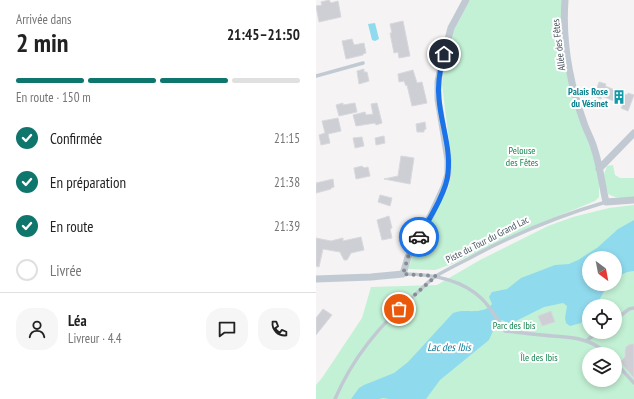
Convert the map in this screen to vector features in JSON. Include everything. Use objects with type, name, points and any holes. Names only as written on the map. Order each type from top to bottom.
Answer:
[{"type":"street","points":[[316,279],[403,274],[408,257],[432,213],[444,187],[448,174],[448,160],[438,99],[438,82],[451,28],[466,0]]},
{"type":"street","name":"Allée des Fêtes","points":[[565,0],[564,19],[567,56],[584,123],[595,149],[606,202]]},
{"type":"street","points":[[599,169],[634,133]]},
{"type":"street","name":"Piste du Tour du Grand Lac","points":[[606,202],[634,200]]},
{"type":"lane","points":[[316,76],[363,63]]},
{"type":"lane","name":"Piste du Tour du Grand Lac","points":[[335,399],[351,367],[378,330],[405,303],[436,276],[498,242],[539,224],[606,202]]},
{"type":"lane","points":[[403,274],[436,276],[460,284],[469,289],[482,299],[505,331],[550,336],[572,336],[599,347]]},
{"type":"lane","points":[[622,314],[629,309],[634,308]]},
{"type":"lane","points":[[622,370],[634,383]]},
{"type":"green space","name":"Pelouse des Fêtes","points":[[470,0],[565,0],[567,56],[599,169],[599,197],[595,201],[539,224],[452,264],[435,270],[408,269],[414,253],[448,188],[452,173],[442,84],[444,67],[454,30]]},
{"type":"green space","points":[[613,165],[615,175],[620,178],[634,178],[634,197],[623,198],[608,194],[603,177],[607,166]]},
{"type":"green space","name":"Parc des Ibis","points":[[634,205],[634,399],[316,399],[316,385],[362,318],[371,287],[437,285],[480,260],[548,226],[573,217],[609,208]]},
{"type":"water","points":[[375,23],[379,39],[375,41],[372,40],[368,24]]},
{"type":"water","name":"Lac des Ibis","points":[[634,220],[634,271],[622,274],[622,251],[592,251],[618,229]]},
{"type":"water","name":"Lac des Ibis","points":[[582,257],[582,291],[604,291],[600,299],[582,299],[581,323],[570,326],[566,323],[565,318],[567,306],[563,303],[544,307],[514,322],[508,323],[502,320],[496,324],[489,340],[440,380],[426,399],[351,399],[359,388],[394,373],[408,362],[453,313],[484,310],[492,304],[489,297],[492,292],[507,289],[521,278],[555,265],[569,264]]},
{"type":"building","points":[[329,0],[331,3],[338,1],[341,17],[319,22],[316,6],[322,5],[321,2]]},
{"type":"building","points":[[403,21],[410,56],[399,58],[398,52],[394,53],[390,33],[392,33],[390,24]]},
{"type":"building","points":[[352,39],[354,45],[364,43],[366,53],[346,59],[342,41]]},
{"type":"building","points":[[364,69],[364,72],[367,72],[369,81],[359,84],[357,71]]},
{"type":"building","points":[[413,70],[417,83],[422,82],[427,103],[412,106],[407,85],[406,86],[404,81],[399,82],[398,74]]},
{"type":"building","name":"Palais Rose du Vésinet","points":[[599,82],[627,95],[628,93],[634,95],[628,111],[621,108],[623,105],[602,96],[601,99],[594,96]]},
{"type":"building","points":[[343,103],[343,105],[355,103],[357,112],[339,116],[336,105]]},
{"type":"building","points":[[377,103],[382,123],[376,125],[375,123],[356,126],[353,115],[365,112],[366,115],[373,114],[371,104]]},
{"type":"building","points":[[338,118],[341,131],[328,134],[330,143],[321,145],[319,135],[325,133],[322,121]]},
{"type":"building","points":[[425,122],[426,129],[424,132],[417,132],[416,124]]},
{"type":"building","points":[[384,136],[385,143],[376,145],[375,138]]},
{"type":"building","points":[[362,137],[364,146],[355,148],[353,138]]},
{"type":"building","points":[[401,156],[414,158],[410,184],[384,179],[398,176]]},
{"type":"building","points":[[362,166],[364,168],[368,167],[370,176],[356,179],[354,168]]},
{"type":"building","points":[[333,179],[334,187],[316,193],[316,183]]},
{"type":"building","points":[[380,195],[392,198],[390,206],[378,202]]},
{"type":"building","points":[[389,216],[392,228],[390,229],[392,238],[382,240],[377,220]]},
{"type":"building","points":[[361,237],[364,250],[351,253],[347,260],[344,260],[340,252],[323,249],[319,267],[316,266],[316,238],[331,241],[343,238],[343,241]]},
{"type":"building","points":[[323,309],[332,315],[316,335],[316,318]]},
{"type":"building","points":[[551,311],[555,322],[542,326],[538,316]]},
{"type":"building","points":[[630,344],[634,344],[634,378],[622,364],[622,360],[625,357],[626,347]]},
{"type":"way so far","points":[[399,309],[436,276],[403,274],[408,257],[419,237]]},
{"type":"place","name":"Palais Rose du Vésinet","points":[[619,97]]},
{"type":"route","points":[[419,237],[444,187],[448,174],[448,160],[438,99],[438,82],[444,54]]},
{"type":"park label","name":"Île des Ibis","points":[[539,357]]}]
